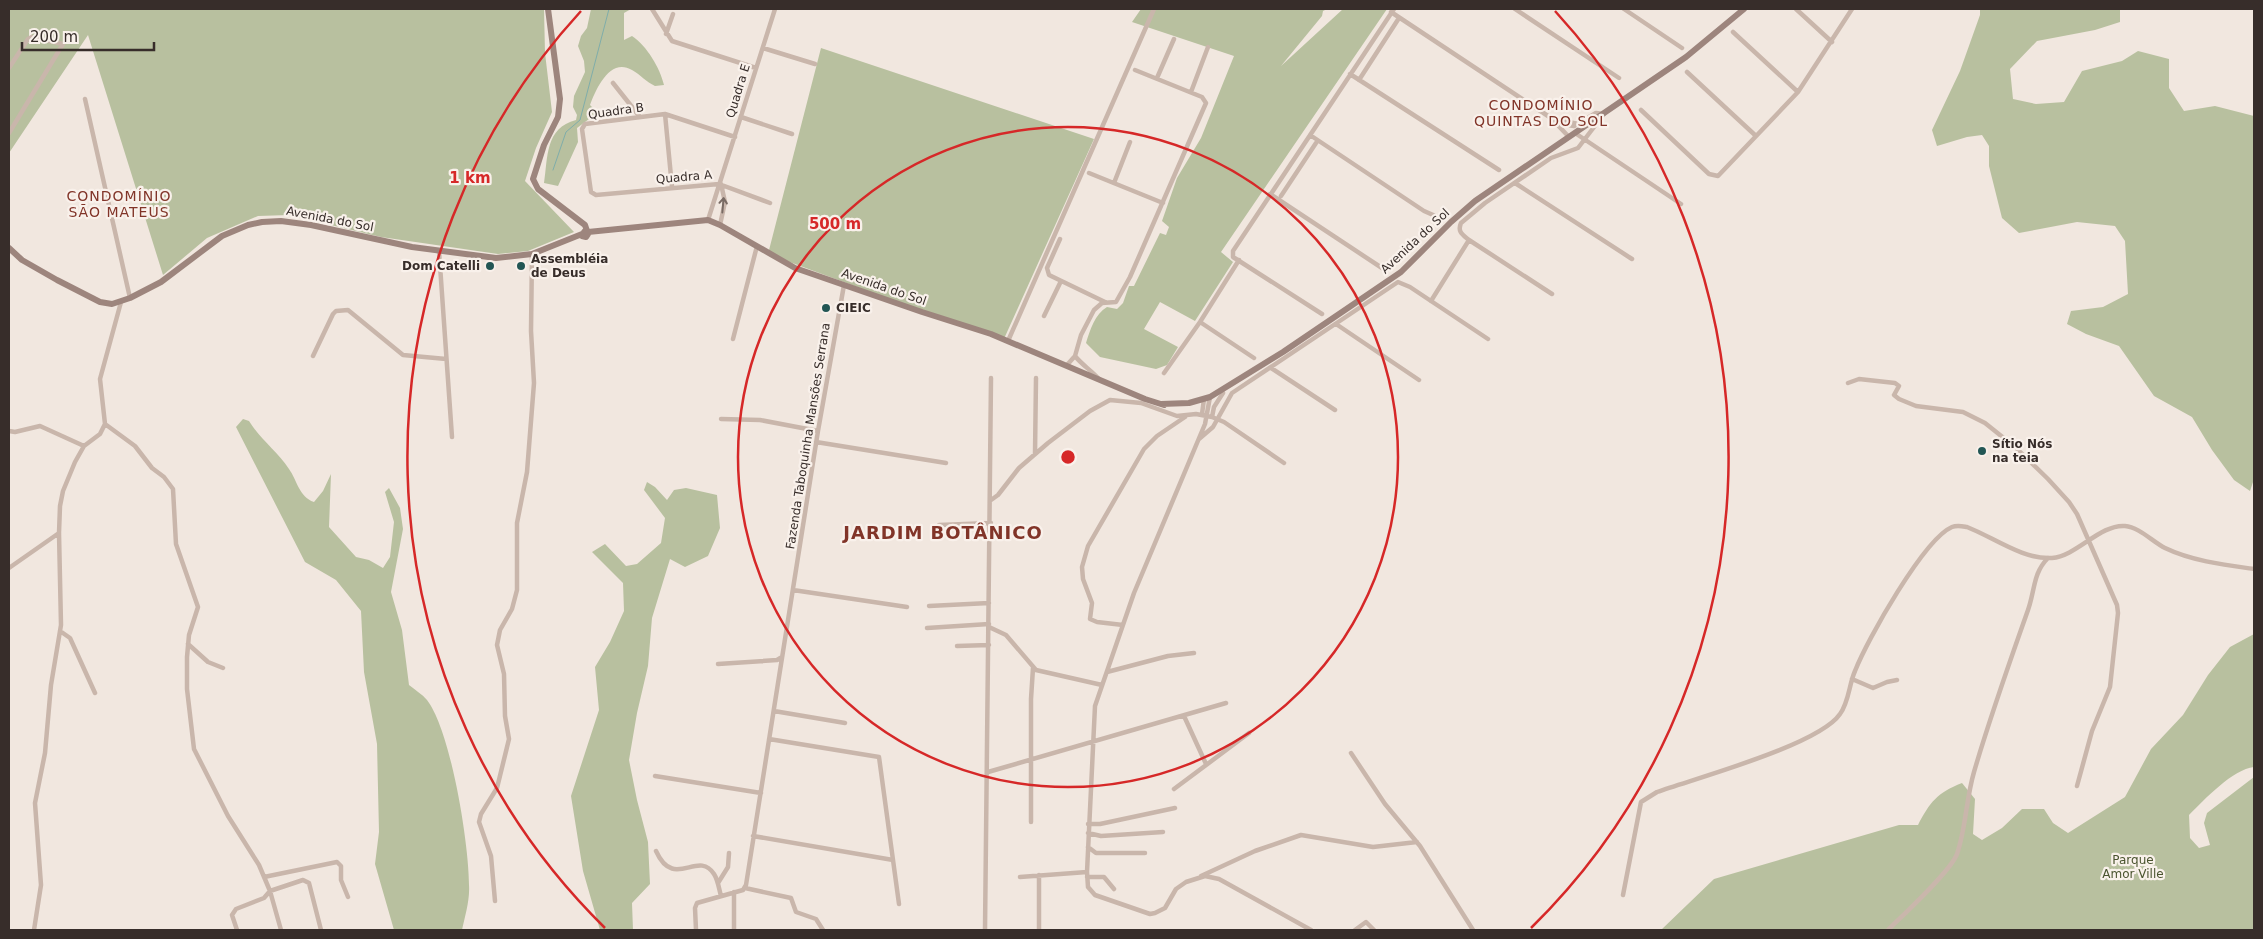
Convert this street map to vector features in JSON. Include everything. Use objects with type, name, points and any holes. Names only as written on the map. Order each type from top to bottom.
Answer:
[{"type":"street","points":[[548,9],[560,99],[558,117],[544,144],[533,179],[538,189],[576,220],[585,225],[585,234]]},
{"type":"street","points":[[652,9],[672,41],[756,68]]},
{"type":"street","name":"Quadra E","points":[[708,220],[775,9]]},
{"type":"street","points":[[1008,341],[1154,9]]},
{"type":"street","points":[[1515,9],[1619,78]]},
{"type":"street","points":[[1624,9],[1682,48]]},
{"type":"street","points":[[1552,294],[1461,234],[1459,227],[1461,223],[1552,158],[1574,151],[1604,114],[1686,57],[1736,12],[1744,9]]},
{"type":"street","points":[[1796,9],[1832,42]]},
{"type":"street","points":[[1641,110],[1709,174],[1715,176],[1724,170],[1798,92],[1852,9]]},
{"type":"street","points":[[1322,314],[1238,260],[1234,257],[1233,251],[1289,164],[1393,11],[1399,18],[1572,130],[1584,141],[1680,204]]},
{"type":"street","points":[[666,34],[673,14]]},
{"type":"street","points":[[1359,80],[1399,18]]},
{"type":"street","points":[[1733,32],[1798,92]]},
{"type":"street","points":[[9,68],[31,37],[63,44],[9,134]]},
{"type":"street","points":[[1157,78],[1174,39]]},
{"type":"street","points":[[1191,92],[1208,47]]},
{"type":"street","points":[[763,48],[815,64]]},
{"type":"street","points":[[1366,49],[1375,54]]},
{"type":"street","points":[[1060,239],[1047,268],[1049,275],[1105,302],[1114,303],[1130,276],[1206,103],[1204,99],[1191,92],[1135,70]]},
{"type":"street","points":[[1687,72],[1756,136]]},
{"type":"street","points":[[1350,74],[1499,170]]},
{"type":"street","points":[[612,83],[640,117]]},
{"type":"street","points":[[85,99],[130,298]]},
{"type":"street","points":[[665,114],[672,187]]},
{"type":"street","name":"Quadra B","points":[[596,195],[591,192],[583,126],[585,124],[665,114],[735,137]]},
{"type":"street","name":"Avenida do Sol","points":[[1207,400],[1394,277],[1408,266],[1451,222],[1470,206],[1555,146],[1572,130],[1604,114]]},
{"type":"street","points":[[741,117],[792,134]]},
{"type":"street","points":[[1551,118],[1572,130]]},
{"type":"street","points":[[1310,135],[1424,210],[1440,218]]},
{"type":"street","points":[[1114,183],[1130,142]]},
{"type":"street","points":[[1281,196],[1316,143]]},
{"type":"street","points":[[1289,164],[1299,170]]},
{"type":"street","points":[[1090,173],[1163,203]]},
{"type":"street","points":[[720,225],[724,202],[721,183]]},
{"type":"street","name":"Quadra A","points":[[596,195],[721,183],[770,203]]},
{"type":"street","points":[[1515,183],[1632,260]]},
{"type":"street","points":[[1270,194],[1385,270]]},
{"type":"street","name":"Avenida do Sol","points":[[9,248],[22,260],[92,298],[107,304],[121,302],[160,282],[222,236],[248,225],[262,222],[281,221],[311,225],[439,251],[496,258],[532,254],[585,234],[708,220],[795,268],[1008,341],[1161,404],[1184,404],[1207,400],[1223,393],[1237,381]]},
{"type":"street","points":[[1431,301],[1469,240]]},
{"type":"street","points":[[733,340],[757,246]]},
{"type":"street","points":[[439,251],[452,437]]},
{"type":"street","points":[[496,901],[491,856],[479,822],[481,814],[497,788],[509,739],[505,716],[504,674],[497,645],[500,630],[512,609],[517,590],[518,523],[529,454],[534,383],[531,331],[532,254]]},
{"type":"street","points":[[1164,373],[1200,322],[1238,260]]},
{"type":"street","points":[[1044,316],[1061,281]]},
{"type":"street","points":[[1417,842],[1373,847],[1302,835],[1255,850],[1180,885],[1161,911],[1156,913],[1144,912],[1099,896],[1090,889],[1087,876],[1095,706],[1156,538],[1204,424],[1232,394],[1400,282],[1488,339]]},
{"type":"street","name":"Fazenda Taboquinha Mansões Serrana","points":[[745,888],[816,442],[844,285]]},
{"type":"street","points":[[34,930],[41,885],[35,803],[45,753],[51,685],[60,631],[58,533],[63,491],[84,446],[100,434],[105,424],[100,379],[121,302]]},
{"type":"street","points":[[1067,365],[1075,356],[1090,318],[1097,306],[1105,302]]},
{"type":"street","points":[[313,356],[333,314],[336,311],[348,310],[403,355],[429,359],[446,358]]},
{"type":"street","points":[[1200,322],[1254,358]]},
{"type":"street","points":[[1336,324],[1419,380]]},
{"type":"street","points":[[1075,356],[1082,364],[1090,368],[1100,380]]},
{"type":"street","points":[[1271,368],[1335,410]]},
{"type":"street","points":[[985,930],[991,523],[991,378]]},
{"type":"street","points":[[1035,454],[1036,378]]},
{"type":"street","points":[[1848,383],[1859,379],[1895,383],[1899,386],[1894,395],[1899,399],[1922,407],[1958,410],[1985,423],[2015,447],[2063,494],[2074,508],[2117,605],[2118,613],[2110,687],[2092,731],[2077,786]]},
{"type":"street","points":[[1210,416],[1223,393]]},
{"type":"street","points":[[991,500],[998,495],[1019,468],[1035,454],[1090,411],[1110,400],[1140,403],[1172,415],[1186,417]]},
{"type":"street","points":[[1207,400],[1211,428]]},
{"type":"street","points":[[1207,400],[1213,408]]},
{"type":"street","points":[[1123,625],[1097,622],[1090,619],[1092,603],[1083,574],[1085,553],[1099,524],[1144,449],[1157,436],[1193,414],[1210,416],[1284,463]]},
{"type":"street","points":[[721,419],[760,420],[818,431]]},
{"type":"street","points":[[105,424],[135,446],[152,468],[164,477],[173,489],[176,544],[198,606],[188,644],[187,689],[194,749],[206,775],[264,877],[281,930]]},
{"type":"street","points":[[1204,424],[1211,428]]},
{"type":"street","points":[[9,431],[15,432],[40,426],[84,446]]},
{"type":"street","points":[[1198,440],[1211,428]]},
{"type":"street","points":[[816,442],[946,463]]},
{"type":"street","points":[[938,526],[991,523]]},
{"type":"street","points":[[1623,895],[1639,808],[1644,798],[1788,747],[1811,736],[1840,715],[1864,651],[1907,578],[1934,542],[1949,528],[1958,525],[1967,527],[2016,549],[2048,558],[2064,555],[2117,526],[2129,526],[2166,548],[2216,564],[2254,569]]},
{"type":"street","points":[[9,568],[58,533]]},
{"type":"street","points":[[1888,930],[1948,867],[1957,854],[1974,772],[1996,700],[2031,602],[2035,577],[2039,568],[2048,558]]},
{"type":"street","points":[[793,590],[907,607]]},
{"type":"street","points":[[929,606],[989,603]]},
{"type":"street","points":[[927,628],[989,626],[1006,635],[1033,668],[1046,674],[1102,685]]},
{"type":"street","points":[[60,631],[70,638],[94,693]]},
{"type":"street","points":[[188,644],[208,662],[222,668]]},
{"type":"street","points":[[957,646],[989,644]]},
{"type":"street","points":[[1107,672],[1168,656],[1194,653]]},
{"type":"street","points":[[718,664],[782,658]]},
{"type":"street","points":[[1031,822],[1031,699],[1033,668]]},
{"type":"street","points":[[1852,679],[1873,688],[1897,680]]},
{"type":"street","points":[[988,772],[1226,703]]},
{"type":"street","points":[[774,711],[845,723]]},
{"type":"street","points":[[1184,716],[1206,764]]},
{"type":"street","points":[[1174,789],[1249,733]]},
{"type":"street","points":[[770,739],[874,755],[879,758],[899,904]]},
{"type":"street","points":[[1351,753],[1385,804],[1417,842],[1473,930]]},
{"type":"street","points":[[655,776],[761,793]]},
{"type":"street","points":[[1088,824],[1100,824],[1175,808]]},
{"type":"street","points":[[1088,833],[1101,836],[1163,832]]},
{"type":"street","points":[[753,836],[892,860]]},
{"type":"street","points":[[1088,847],[1096,853],[1145,853]]},
{"type":"street","points":[[656,851],[665,865],[673,870],[684,870],[698,865],[705,866],[713,873],[721,896]]},
{"type":"street","points":[[718,883],[728,866],[729,853]]},
{"type":"street","points":[[264,877],[337,862],[341,866],[340,880],[348,897]]},
{"type":"street","points":[[1039,875],[1039,930]]},
{"type":"street","points":[[1020,876],[1104,877],[1109,886],[1114,889]]},
{"type":"street","points":[[1199,877],[1209,876],[1219,879],[1310,930]]},
{"type":"street","points":[[237,930],[232,915],[233,912],[264,898],[270,891],[306,880],[311,888],[321,930]]},
{"type":"street","points":[[696,930],[696,904],[745,888],[791,898],[796,912],[816,919],[823,930]]},
{"type":"street","points":[[734,892],[734,930]]},
{"type":"street","points":[[1354,930],[1366,922],[1374,930]]},
{"type":"green space","points":[[9,9],[544,9],[545,53],[552,112],[536,148],[525,181],[574,232],[528,251],[498,254],[381,237],[289,215],[258,216],[207,238],[163,275],[88,35],[9,153]]},
{"type":"green space","points":[[591,9],[631,9],[624,13],[624,40],[632,36],[643,45],[656,65],[664,85],[655,86],[632,70],[624,67],[611,71],[600,83],[590,105],[599,114],[577,128],[578,142],[558,186],[544,183],[548,154],[553,137],[566,124],[576,120],[577,115],[573,107],[574,96],[585,72],[584,61],[578,46],[581,36],[587,28]]},
{"type":"green space","points":[[1141,9],[1327,9],[1323,11],[1322,16],[1281,66],[1343,9],[1387,9],[1221,252],[1233,262],[1195,321],[1160,302],[1144,329],[1178,347],[1167,365],[1156,369],[1100,357],[1086,343],[1096,318],[1107,307],[1117,309],[1123,303],[1129,286],[1134,286],[1160,233],[1166,235],[1169,227],[1162,221],[1177,178],[1201,138],[1234,56],[1132,22]]},
{"type":"green space","points":[[1980,9],[2120,9],[2120,22],[2095,30],[2037,41],[2010,69],[2013,99],[2036,104],[2064,102],[2082,71],[2122,61],[2138,51],[2169,59],[2169,88],[2184,111],[2215,106],[2254,116],[2254,479],[2250,491],[2234,480],[2212,450],[2192,417],[2154,396],[2119,346],[2086,334],[2067,324],[2071,311],[2103,307],[2128,294],[2125,241],[2115,226],[2077,222],[2019,233],[2002,218],[1989,166],[1989,146],[1982,135],[1967,137],[1937,146],[1932,130],[1960,71],[1980,15]]},
{"type":"green space","points":[[821,48],[1094,139],[1003,341],[768,254]]},
{"type":"green space","points":[[243,419],[249,421],[284,463],[309,500],[314,502],[323,491],[331,474],[329,527],[356,557],[369,560],[383,568],[390,557],[394,522],[385,492],[389,488],[400,508],[403,529],[391,592],[402,630],[409,685],[427,700],[436,715],[444,736],[457,789],[466,843],[469,885],[468,902],[462,930],[394,930],[375,864],[379,832],[377,744],[364,672],[361,611],[336,580],[305,562],[236,427]]},
{"type":"green space","points":[[647,482],[655,487],[667,500],[674,490],[686,488],[717,495],[720,528],[708,556],[685,567],[670,559],[652,618],[648,666],[629,760],[648,842],[650,884],[632,903],[633,930],[600,930],[583,871],[571,796],[599,710],[595,667],[610,642],[624,611],[623,583],[592,552],[605,544],[626,566],[637,564],[661,543],[665,518],[644,490]]},
{"type":"green space","name":"Parque Amor Ville","points":[[2254,634],[2254,767],[2237,773],[2228,779],[2189,815],[2190,838],[2199,848],[2210,845],[2204,823],[2207,813],[2254,777],[2254,930],[1661,930],[1714,879],[1899,825],[1918,825],[1926,810],[1935,799],[1962,783],[1975,799],[1973,834],[1982,840],[2002,828],[2022,809],[2044,809],[2053,823],[2068,833],[2125,797],[2151,749],[2183,715],[2208,675],[2230,647]]},
{"type":"waterway","points":[[553,170],[566,132],[580,120],[609,9]]},
{"type":"place","name":"Dom Catelli","points":[[490,266]]},
{"type":"place","name":"Assembléia de Deus","points":[[521,266]]},
{"type":"place","name":"CIEIC","points":[[826,308]]},
{"type":"place","name":"Sítio Nós na teia","points":[[1982,451]]},
{"type":"district","name":"CONDOMÍNIO QUINTAS DO SOL","points":[[1541,114]]},
{"type":"district","name":"CONDOMÍNIO SÃO MATEUS","points":[[119,204]]},
{"type":"district","name":"JARDIM BOTÂNICO","points":[[943,533]]}]
